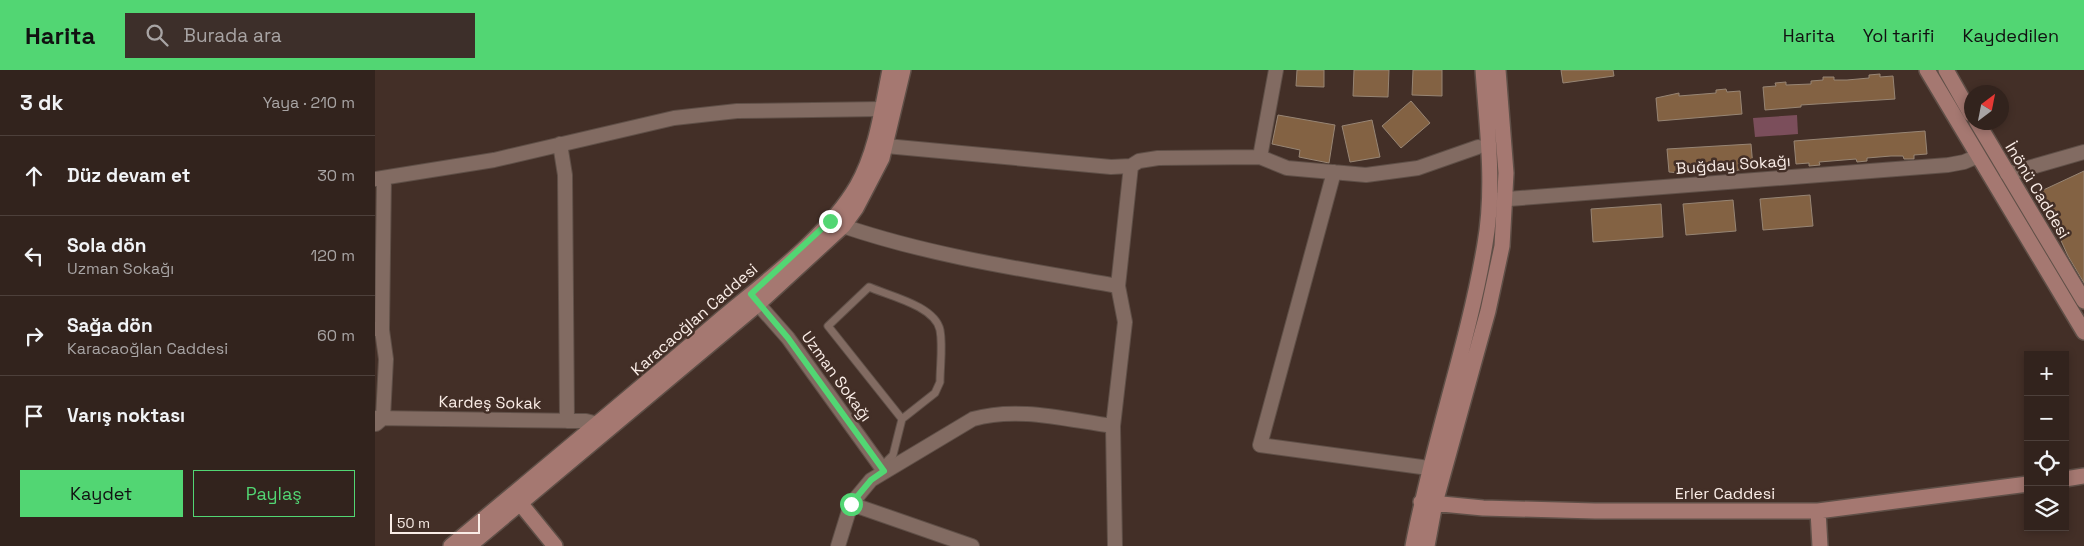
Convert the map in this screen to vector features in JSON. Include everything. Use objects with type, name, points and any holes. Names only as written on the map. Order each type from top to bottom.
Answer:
[{"type":"street","name":"Karacaoğlan Caddesi","points":[[754,299],[843,206],[857,186],[880,146],[882,109],[890,70]]},
{"type":"street","name":"Karacaoğlan Caddesi","points":[[451,546],[601,428],[843,226],[874,178],[880,146],[903,70]]},
{"type":"street","points":[[1260,157],[1276,70]]},
{"type":"street","points":[[1427,546],[1429,468],[1475,290],[1485,243],[1489,200],[1483,70]]},
{"type":"street","points":[[1413,546],[1488,311],[1502,246],[1506,200],[1498,70]]},
{"type":"street","points":[[1927,70],[2084,332]]},
{"type":"street","points":[[1946,70],[1964,102]]},
{"type":"street","points":[[377,420],[386,359],[379,330],[380,178],[494,160],[683,117],[737,111],[882,109]]},
{"type":"street","name":"İnönü Caddesi","points":[[1982,130],[2084,301]]},
{"type":"street","points":[[560,144],[565,175],[567,421]]},
{"type":"street","points":[[880,146],[1111,167],[1131,166],[1139,161],[1158,158],[1260,157],[1287,168],[1367,175],[1418,168],[1478,147]]},
{"type":"street","points":[[2007,174],[2084,152]]},
{"type":"street","name":"Buğday Sokağı","points":[[1489,200],[1948,165],[1964,162],[1978,156]]},
{"type":"street","points":[[1115,546],[1113,426],[1125,322],[1119,286],[1131,166]]},
{"type":"street","points":[[1334,172],[1260,446],[1429,468]]},
{"type":"street","points":[[843,226],[882,239],[1016,268],[1119,286]]},
{"type":"street","name":"Uzman Sokağı","points":[[754,299],[788,338],[883,469]]},
{"type":"street","points":[[838,546],[851,504],[871,480],[883,469],[973,419],[991,414],[1013,412],[1113,426]]},
{"type":"street","name":"Kardeş Sokak","points":[[377,420],[567,421],[601,428]]},
{"type":"street","name":"Karacaoğlan Caddesi","points":[[469,546],[520,503],[601,428]]},
{"type":"street","points":[[2069,478],[2084,476]]},
{"type":"street","name":"Erler Caddesi","points":[[1428,503],[1483,508],[1818,511],[2024,485]]},
{"type":"street","points":[[520,503],[555,546]]},
{"type":"street","points":[[851,504],[972,546]]},
{"type":"street","points":[[1818,511],[1820,546]]},
{"type":"lane","points":[[883,469],[893,455],[902,419],[937,390],[941,331],[936,320],[928,312],[869,287],[828,326],[902,419]]},
{"type":"shaded area","points":[[1797,115],[1798,134],[1755,137],[1753,118]]},
{"type":"building","points":[[1297,70],[1324,70],[1324,87],[1296,86]]},
{"type":"building","points":[[1354,70],[1389,70],[1388,97],[1353,96]]},
{"type":"building","points":[[1413,70],[1442,70],[1442,96],[1412,95]]},
{"type":"building","points":[[1561,70],[1613,70],[1614,76],[1563,83]]},
{"type":"building","points":[[1880,74],[1880,77],[1893,76],[1895,99],[1801,105],[1801,107],[1765,110],[1763,87],[1776,86],[1775,83],[1786,82],[1786,85],[1811,84],[1811,81],[1823,80],[1823,77],[1834,77],[1834,80],[1847,80],[1869,78],[1869,75]]},
{"type":"building","points":[[1726,89],[1727,92],[1740,91],[1742,114],[1658,121],[1656,98],[1679,93],[1679,96],[1716,93],[1716,90]]},
{"type":"building","points":[[1411,101],[1430,123],[1401,148],[1382,126]]},
{"type":"building","points":[[1278,115],[1335,125],[1329,163],[1299,157],[1300,150],[1272,144]]},
{"type":"building","points":[[1372,120],[1380,157],[1350,162],[1342,126]]},
{"type":"building","points":[[1925,131],[1927,154],[1914,155],[1914,159],[1904,159],[1903,156],[1891,156],[1867,158],[1867,161],[1857,162],[1856,159],[1819,162],[1820,165],[1809,166],[1809,163],[1796,164],[1794,141]]},
{"type":"building","points":[[1751,144],[1753,167],[1729,172],[1729,169],[1716,169],[1692,170],[1692,174],[1669,172],[1667,149]]},
{"type":"building","points":[[2084,171],[2084,283],[2068,256],[2039,192]]},
{"type":"building","points":[[1810,195],[1813,226],[1763,230],[1760,199]]},
{"type":"building","points":[[1733,200],[1736,231],[1686,235],[1683,204]]},
{"type":"building","points":[[1661,204],[1663,237],[1593,242],[1591,209]]},
{"type":"route","points":[[830,221],[799,252],[751,294],[788,338],[884,471],[871,480],[851,504]]}]
